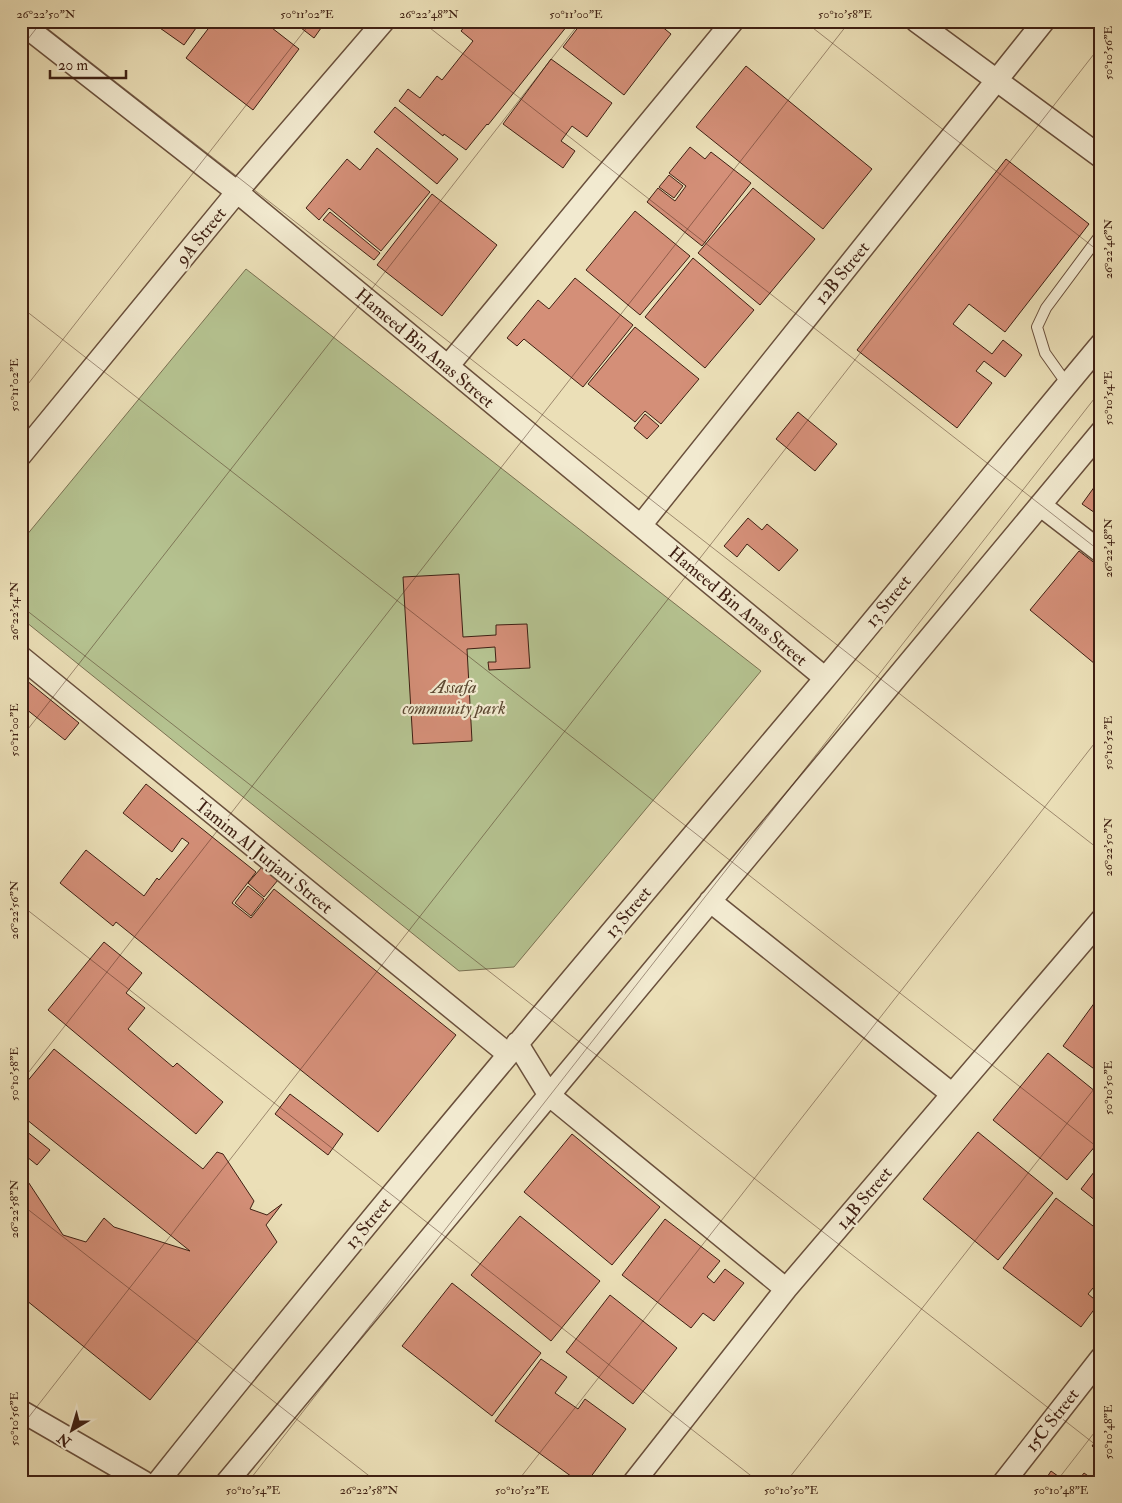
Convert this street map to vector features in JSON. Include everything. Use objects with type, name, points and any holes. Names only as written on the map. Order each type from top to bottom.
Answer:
[{"type":"street","name":"9A Street","points":[[21,455],[237,192],[384,21]]},
{"type":"street","points":[[448,366],[733,21]]},
{"type":"street","points":[[916,21],[1101,157]]},
{"type":"street","name":"12B Street","points":[[640,526],[1044,21]]},
{"type":"street","name":"Hameed Bin Anas Street","points":[[21,23],[237,192],[825,678]]},
{"type":"street","name":"13 Street","points":[[158,1482],[257,1357],[512,1049],[825,678],[1101,344]]},
{"type":"street","points":[[227,1482],[1101,432]]},
{"type":"street","points":[[1040,505],[1101,552]]},
{"type":"street","name":"Tamim Al Jurjani Street","points":[[21,658],[512,1049],[549,1095],[786,1289]]},
{"type":"street","points":[[710,900],[952,1094]]},
{"type":"street","name":"14B Street","points":[[640,1480],[786,1289],[1099,924]]},
{"type":"street","name":"15C Street","points":[[1004,1482],[1099,1363]]},
{"type":"street","points":[[21,1411],[144,1482]]},
{"type":"lane","points":[[1067,384],[1045,353],[1037,327],[1046,308],[1101,234]]},
{"type":"green space","name":"Assafa community park","points":[[246,269],[761,671],[514,967],[459,971],[21,618],[21,542]]},
{"type":"building","points":[[150,21],[201,21],[184,45]]},
{"type":"building","points":[[214,21],[263,21],[299,49],[253,110],[186,58]]},
{"type":"building","points":[[292,21],[326,21],[314,38]]},
{"type":"building","points":[[469,21],[571,21],[466,150],[444,134],[443,136],[399,101],[408,89],[420,98],[437,76],[442,80],[473,41],[461,31]]},
{"type":"building","points":[[583,21],[655,21],[671,34],[624,95],[563,47]]},
{"type":"building","points":[[551,59],[612,103],[587,137],[572,126],[561,141],[575,151],[563,168],[503,124]]},
{"type":"building","points":[[746,66],[872,169],[823,229],[696,127]]},
{"type":"building","points":[[395,107],[458,159],[437,184],[374,132]]},
{"type":"building","points":[[690,147],[705,159],[711,152],[751,183],[702,246],[647,202],[658,188],[675,201],[686,186],[669,173]]},
{"type":"building","points":[[377,148],[430,192],[381,251],[329,208],[319,220],[306,208],[347,159],[360,170]]},
{"type":"building","points":[[1006,159],[1089,224],[1005,332],[969,304],[953,324],[992,354],[1003,340],[1022,355],[1005,377],[984,361],[976,371],[992,383],[957,428],[857,350]]},
{"type":"building","points":[[669,175],[683,186],[674,198],[659,187]]},
{"type":"building","points":[[753,188],[815,239],[760,305],[698,253]]},
{"type":"building","points":[[432,194],[497,245],[442,316],[377,265]]},
{"type":"building","points":[[635,211],[690,256],[640,315],[586,270]]},
{"type":"building","points":[[330,212],[380,253],[374,260],[323,220]]},
{"type":"building","points":[[693,258],[754,310],[705,368],[645,317]]},
{"type":"building","points":[[575,278],[633,325],[583,387],[524,339],[517,346],[507,338],[538,300],[549,309]]},
{"type":"building","points":[[635,327],[699,379],[661,424],[645,411],[635,422],[588,384]]},
{"type":"building","points":[[798,412],[837,444],[815,471],[776,439]]},
{"type":"building","points":[[645,414],[659,426],[647,439],[634,428]]},
{"type":"building","points":[[1095,486],[1101,490],[1101,517],[1082,504]]},
{"type":"building","points":[[748,518],[762,530],[767,524],[798,550],[779,571],[747,544],[737,557],[724,546]]},
{"type":"building","points":[[1079,551],[1101,568],[1101,669],[1030,610]]},
{"type":"building","points":[[459,574],[463,637],[496,635],[496,625],[527,624],[530,668],[489,670],[488,662],[496,662],[495,647],[467,649],[472,741],[413,744],[403,577]]},
{"type":"building","points":[[21,676],[79,723],[65,740],[21,705]]},
{"type":"building","points":[[146,784],[256,872],[232,903],[251,918],[274,889],[456,1035],[378,1132],[116,922],[113,926],[60,883],[86,850],[144,896],[157,878],[159,880],[189,843],[182,838],[172,852],[123,813]]},
{"type":"building","points":[[262,867],[278,880],[264,897],[248,883]]},
{"type":"building","points":[[248,886],[264,899],[251,916],[235,903]]},
{"type":"building","points":[[104,942],[142,973],[126,993],[145,1008],[128,1029],[173,1067],[177,1063],[223,1102],[196,1134],[48,1010]]},
{"type":"building","points":[[1098,998],[1101,1000],[1101,1074],[1063,1046]]},
{"type":"building","points":[[54,1049],[203,1169],[217,1152],[223,1154],[254,1201],[250,1209],[267,1215],[282,1204],[266,1225],[277,1242],[150,1400],[21,1296],[21,1171],[63,1235],[86,1242],[104,1218],[114,1227],[190,1251],[21,1115],[21,1089]]},
{"type":"building","points":[[1048,1053],[1101,1096],[1101,1139],[1067,1180],[993,1120]]},
{"type":"building","points":[[290,1094],[343,1134],[328,1155],[275,1114]]},
{"type":"building","points":[[21,1127],[50,1150],[37,1165],[21,1152]]},
{"type":"building","points":[[978,1132],[1053,1193],[998,1260],[923,1199]]},
{"type":"building","points":[[572,1134],[660,1207],[612,1265],[524,1192]]},
{"type":"building","points":[[1101,1163],[1101,1205],[1081,1189]]},
{"type":"building","points":[[1056,1198],[1101,1232],[1101,1294],[1093,1288],[1088,1294],[1099,1303],[1081,1327],[1003,1268]]},
{"type":"building","points":[[520,1216],[600,1281],[551,1341],[471,1275]]},
{"type":"building","points":[[665,1219],[720,1261],[707,1277],[714,1283],[725,1269],[744,1283],[714,1321],[703,1313],[691,1328],[622,1275]]},
{"type":"building","points":[[452,1283],[541,1353],[492,1416],[402,1346]]},
{"type":"building","points":[[610,1295],[677,1348],[633,1404],[566,1352]]},
{"type":"building","points":[[541,1359],[567,1377],[555,1393],[578,1409],[585,1399],[626,1429],[587,1482],[579,1482],[495,1421]]},
{"type":"building","points":[[1101,1434],[1101,1452],[1092,1446]]},
{"type":"building","points":[[1051,1471],[1066,1482],[1044,1482]]},
{"type":"building","points":[[1101,1471],[1101,1482],[1077,1482],[1084,1473],[1094,1480]]}]
